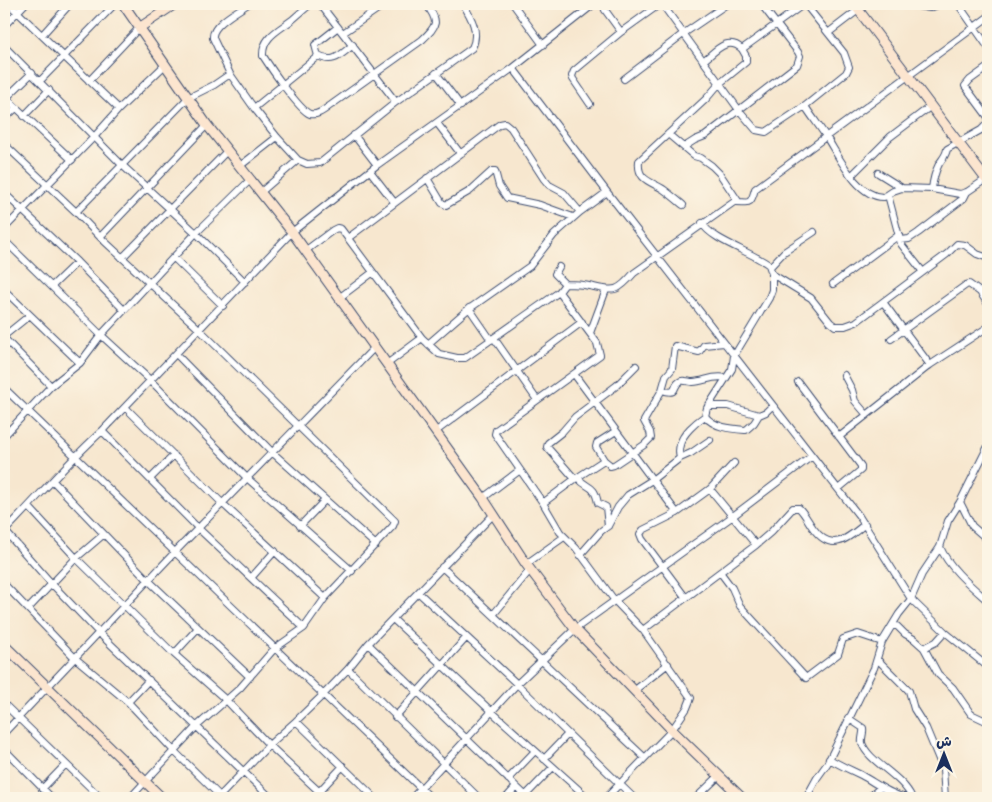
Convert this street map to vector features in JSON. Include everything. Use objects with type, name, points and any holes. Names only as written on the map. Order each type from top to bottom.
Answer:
[{"type":"street","points":[[9,4],[118,109]]},
{"type":"street","points":[[4,26],[25,4]]},
{"type":"street","points":[[42,35],[70,4]]},
{"type":"street","points":[[40,81],[115,4]]},
{"type":"street","points":[[123,4],[207,125],[292,232],[483,498],[528,567],[575,629],[672,730],[742,798]]},
{"type":"street","points":[[89,81],[139,28],[164,7],[175,4]]},
{"type":"street","points":[[248,4],[216,28],[212,34],[230,74],[254,108],[298,160],[307,164],[320,163],[396,102],[472,48],[476,41],[475,27],[463,4]]},
{"type":"street","points":[[311,4],[270,36],[264,46],[263,56],[282,84],[308,113],[315,114],[331,105],[422,40],[436,26],[435,17],[426,4]]},
{"type":"street","points":[[320,4],[396,102]]},
{"type":"street","points":[[343,33],[386,4]]},
{"type":"street","points":[[513,4],[543,45]]},
{"type":"street","points":[[271,798],[99,633],[4,531],[29,507],[74,456],[102,431],[223,306],[292,232],[377,165],[513,68],[594,4]]},
{"type":"street","points":[[603,4],[605,10],[621,32]]},
{"type":"street","points":[[590,104],[573,79],[574,71],[621,32],[661,4],[719,84],[756,130],[766,132],[805,106],[846,73],[849,67],[844,53],[804,4],[742,49]]},
{"type":"street","points":[[624,79],[683,34],[727,4]]},
{"type":"street","points":[[684,147],[705,136],[797,65],[800,56],[798,52],[761,4]]},
{"type":"street","points":[[906,4],[930,8],[940,4]]},
{"type":"street","points":[[958,4],[988,48]]},
{"type":"street","points":[[805,106],[851,176],[862,188],[875,197],[884,197],[902,188],[932,189],[960,194],[968,192],[987,181],[860,6],[828,33]]},
{"type":"street","points":[[668,134],[694,156],[701,158],[712,166],[720,174],[738,201],[743,204],[749,202],[755,189],[988,17]]},
{"type":"street","points":[[338,27],[315,45],[318,56],[326,60],[333,60],[353,45]]},
{"type":"street","points":[[683,206],[662,188],[644,178],[638,170],[639,161],[706,99],[719,84],[746,62],[746,56],[735,43],[729,42],[703,61]]},
{"type":"street","points":[[4,46],[122,165],[196,233],[245,282]]},
{"type":"street","points":[[254,108],[318,56]]},
{"type":"street","points":[[4,229],[95,136],[118,109],[166,64]]},
{"type":"street","points":[[988,66],[965,86],[988,117]]},
{"type":"street","points":[[513,68],[772,406],[865,524],[911,599],[945,632],[988,667]]},
{"type":"street","points":[[32,73],[5,97],[72,160]]},
{"type":"street","points":[[76,212],[188,98],[230,74]]},
{"type":"street","points":[[436,74],[461,106]]},
{"type":"street","points":[[24,116],[49,90]]},
{"type":"street","points":[[851,176],[890,136],[931,106]]},
{"type":"street","points":[[4,119],[16,108]]},
{"type":"street","points":[[437,123],[460,153]]},
{"type":"street","points":[[932,189],[933,179],[938,166],[948,150],[958,142],[981,130],[988,123]]},
{"type":"street","points":[[348,238],[497,126],[505,124],[511,128],[549,185],[564,192],[580,212]]},
{"type":"street","points":[[100,237],[207,125]]},
{"type":"street","points":[[354,135],[377,165]]},
{"type":"street","points":[[240,166],[277,137]]},
{"type":"street","points":[[4,144],[199,329],[395,521],[394,526],[325,598],[304,628],[274,649],[250,677],[197,726],[130,798]]},
{"type":"street","points":[[122,258],[228,150]]},
{"type":"street","points":[[261,192],[298,160]]},
{"type":"street","points":[[370,171],[394,202]]},
{"type":"street","points":[[427,178],[442,203],[446,205],[470,191],[492,171],[495,171],[499,186],[507,198],[540,205],[574,218]]},
{"type":"street","points":[[878,173],[902,188]]},
{"type":"street","points":[[4,436],[51,386],[80,363],[101,335],[124,310],[196,233],[251,179]]},
{"type":"street","points":[[428,344],[469,308],[530,266],[554,235],[607,192]]},
{"type":"street","points":[[833,284],[899,237],[909,239],[918,233],[964,198],[968,192]]},
{"type":"street","points":[[4,193],[77,262],[124,310]]},
{"type":"street","points":[[888,195],[904,249],[923,272]]},
{"type":"street","points":[[559,267],[555,274],[565,284],[583,285],[606,290],[617,289],[634,272],[677,244],[702,223],[738,201]]},
{"type":"street","points":[[680,458],[680,444],[683,437],[705,416],[708,406],[732,369],[734,356],[772,290],[770,267],[763,261],[715,236],[702,223]]},
{"type":"street","points":[[305,251],[337,228],[342,229],[372,273],[422,338],[439,354],[461,358],[465,358],[493,339],[559,292],[565,284]]},
{"type":"street","points":[[770,267],[784,252],[814,232]]},
{"type":"street","points":[[4,240],[150,380],[247,478],[352,571]]},
{"type":"street","points":[[772,274],[811,298],[835,326],[846,326],[856,322],[884,302],[958,244],[965,245],[977,254],[988,258]]},
{"type":"street","points":[[174,258],[223,306]]},
{"type":"street","points":[[52,286],[77,262]]},
{"type":"street","points":[[339,298],[372,273]]},
{"type":"street","points":[[891,339],[966,285],[969,284],[980,292],[988,304]]},
{"type":"street","points":[[4,290],[80,363]]},
{"type":"street","points":[[590,333],[606,290]]},
{"type":"street","points":[[559,292],[598,343],[600,355],[496,430],[495,434],[543,503],[560,532],[568,539],[615,601],[643,630],[691,698],[687,708],[672,730],[606,798]]},
{"type":"street","points":[[884,302],[930,365]]},
{"type":"street","points":[[469,308],[537,400]]},
{"type":"street","points":[[30,315],[4,337],[51,386]]},
{"type":"street","points":[[435,432],[582,322]]},
{"type":"street","points":[[840,437],[930,365],[988,327]]},
{"type":"street","points":[[387,364],[422,338]]},
{"type":"street","points":[[616,431],[597,443],[596,447],[610,466],[644,445],[651,438],[644,420],[662,390],[666,376],[672,369],[675,346],[699,352],[704,345],[724,343]]},
{"type":"street","points":[[4,732],[174,553],[374,348]]},
{"type":"street","points":[[176,354],[273,453],[376,545]]},
{"type":"street","points":[[608,526],[606,507],[598,502],[595,492],[590,486],[582,484],[547,446],[575,417],[616,386],[636,366]]},
{"type":"street","points":[[574,374],[677,513]]},
{"type":"street","points":[[844,375],[852,390],[855,401],[867,416]]},
{"type":"street","points":[[662,390],[674,391],[680,382],[693,382],[717,377],[726,378]]},
{"type":"street","points":[[798,382],[862,468],[838,489]]},
{"type":"street","points":[[4,388],[430,798]]},
{"type":"street","points":[[708,406],[728,406],[759,415]]},
{"type":"street","points":[[705,416],[708,420],[720,426],[746,430],[759,415],[766,412],[772,406]]},
{"type":"street","points":[[125,407],[223,504],[325,598]]},
{"type":"street","points":[[102,431],[199,529],[304,628]]},
{"type":"street","points":[[580,555],[601,531],[608,526],[628,495],[652,480],[680,458],[710,440]]},
{"type":"street","points":[[806,798],[829,759],[877,659],[882,642],[899,614],[911,599],[922,574],[940,547],[948,521],[960,502],[988,446]]},
{"type":"street","points":[[150,479],[174,454]]},
{"type":"street","points":[[412,798],[517,684],[575,629],[734,516],[812,456]]},
{"type":"street","points":[[543,503],[604,460]]},
{"type":"street","points":[[686,598],[640,534],[648,526],[677,513],[710,489],[734,463]]},
{"type":"street","points":[[483,498],[520,470]]},
{"type":"street","points":[[53,481],[149,581],[250,677]]},
{"type":"street","points":[[710,489],[756,545]]},
{"type":"street","points":[[300,526],[325,500]]},
{"type":"street","points":[[960,502],[972,526],[988,540]]},
{"type":"street","points":[[29,507],[76,558],[326,798]]},
{"type":"street","points":[[643,630],[756,545],[793,508],[796,507],[804,513],[813,529],[824,540],[829,542],[850,536],[865,524]]},
{"type":"street","points":[[4,584],[75,658],[128,702],[220,798],[243,770],[323,695],[348,669],[368,644],[494,514]]},
{"type":"street","points":[[28,609],[76,558],[103,534]]},
{"type":"street","points":[[493,615],[528,567],[564,537]]},
{"type":"street","points":[[940,547],[944,556],[957,572],[988,601]]},
{"type":"street","points":[[251,578],[275,551]]},
{"type":"street","points":[[442,567],[644,757]]},
{"type":"street","points":[[720,572],[732,588],[740,606],[806,678],[838,654],[843,639],[855,634],[882,642]]},
{"type":"street","points":[[419,593],[517,684],[634,798]]},
{"type":"street","points":[[393,619],[492,712],[588,798]]},
{"type":"street","points":[[893,626],[897,626],[904,634],[914,639],[924,648],[938,674],[953,688],[971,714],[988,722]]},
{"type":"street","points":[[174,654],[198,628]]},
{"type":"street","points":[[924,648],[936,642],[945,632]]},
{"type":"street","points":[[395,717],[466,638]]},
{"type":"street","points":[[368,644],[527,797],[553,767]]},
{"type":"street","points":[[4,645],[162,798]]},
{"type":"street","points":[[877,659],[909,691],[914,709],[926,728],[943,769],[946,798]]},
{"type":"street","points":[[635,690],[668,664]]},
{"type":"street","points":[[348,669],[480,798]]},
{"type":"street","points":[[128,702],[149,680]]},
{"type":"street","points":[[4,704],[100,798]]},
{"type":"street","points":[[848,718],[863,728],[862,742],[872,757],[905,786],[912,798]]},
{"type":"street","points":[[296,721],[375,798]]},
{"type":"street","points":[[544,759],[568,734]]},
{"type":"street","points":[[4,749],[49,797]]},
{"type":"street","points":[[508,779],[535,751]]},
{"type":"street","points":[[829,759],[880,788],[906,798]]},
{"type":"street","points":[[42,788],[66,764]]},
{"type":"street","points":[[313,798],[343,766]]},
{"type":"street","points":[[696,798],[719,776]]},
{"type":"street","points":[[506,798],[516,787]]},
{"type":"street","points":[[868,798],[880,788]]}]
